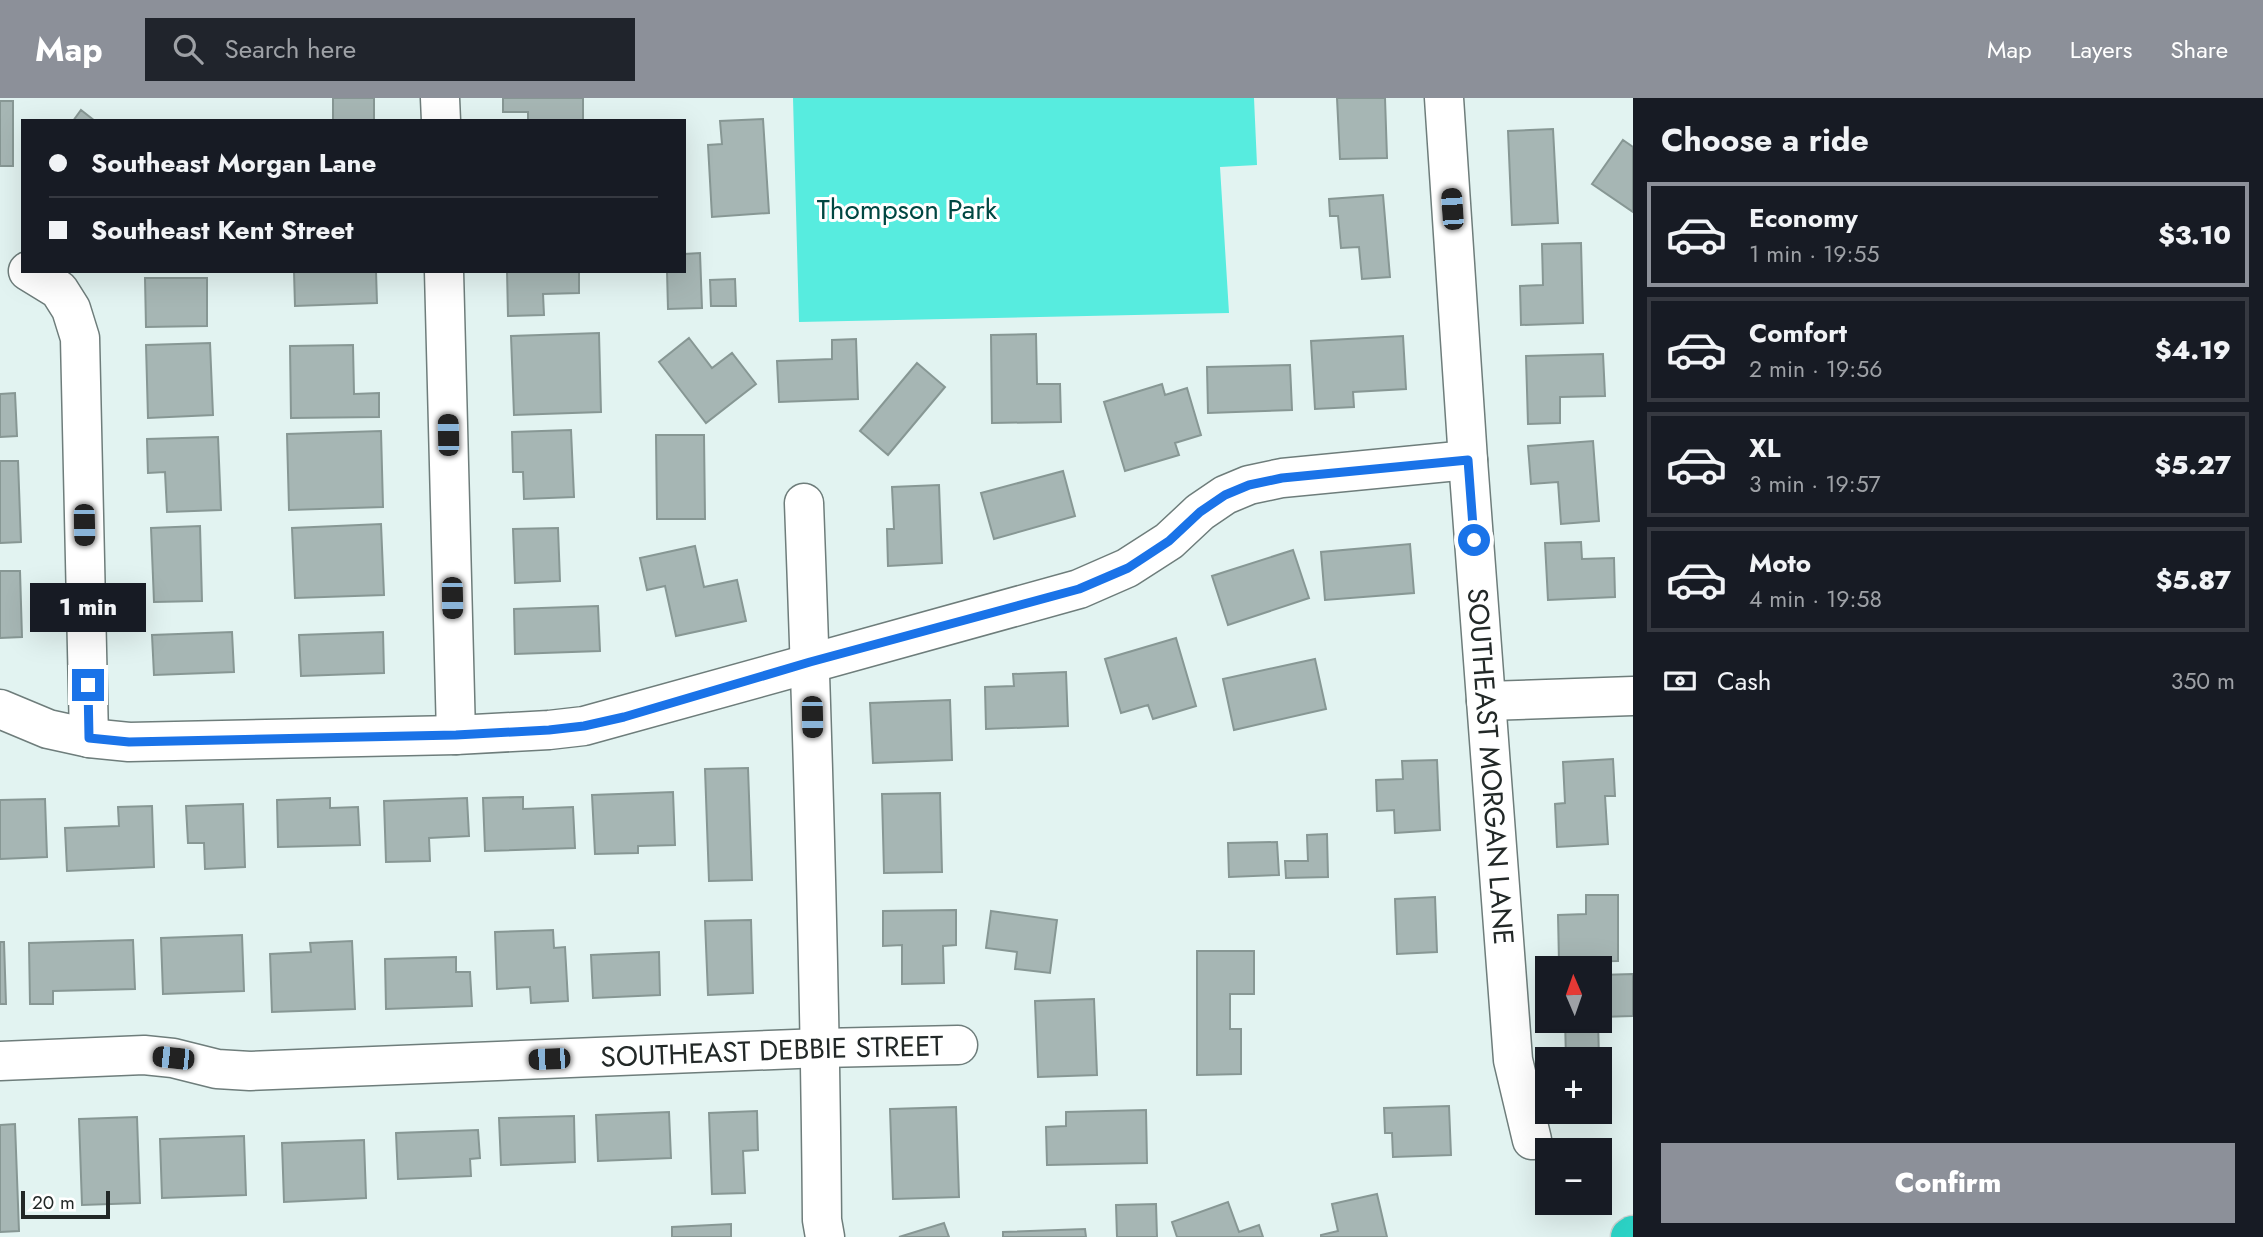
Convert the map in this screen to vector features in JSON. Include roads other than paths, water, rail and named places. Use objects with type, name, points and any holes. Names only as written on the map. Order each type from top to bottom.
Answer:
[{"type":"street","points":[[440,98],[440,119]]},
{"type":"street","name":"SOUTHEAST MORGAN LANE","points":[[1444,98],[1513,1060],[1532,1140]]},
{"type":"street","points":[[32,273],[59,290],[71,309],[80,338],[89,738]]},
{"type":"street","points":[[444,273],[456,735]]},
{"type":"street","points":[[0,709],[48,729],[89,738],[129,742],[456,735],[584,726],[1079,589],[1128,568],[1169,541],[1200,512],[1225,495],[1249,485],[1282,478],[1468,460]]},
{"type":"street","points":[[804,503],[821,1048],[822,1220],[825,1237]]},
{"type":"street","points":[[1486,701],[1633,696]]},
{"type":"street","name":"SOUTHEAST DEBBIE STREET","points":[[0,1061],[144,1055],[173,1058],[217,1069],[250,1071],[958,1045]]},
{"type":"park label","name":"Thompson Park","points":[[907,209]]}]
